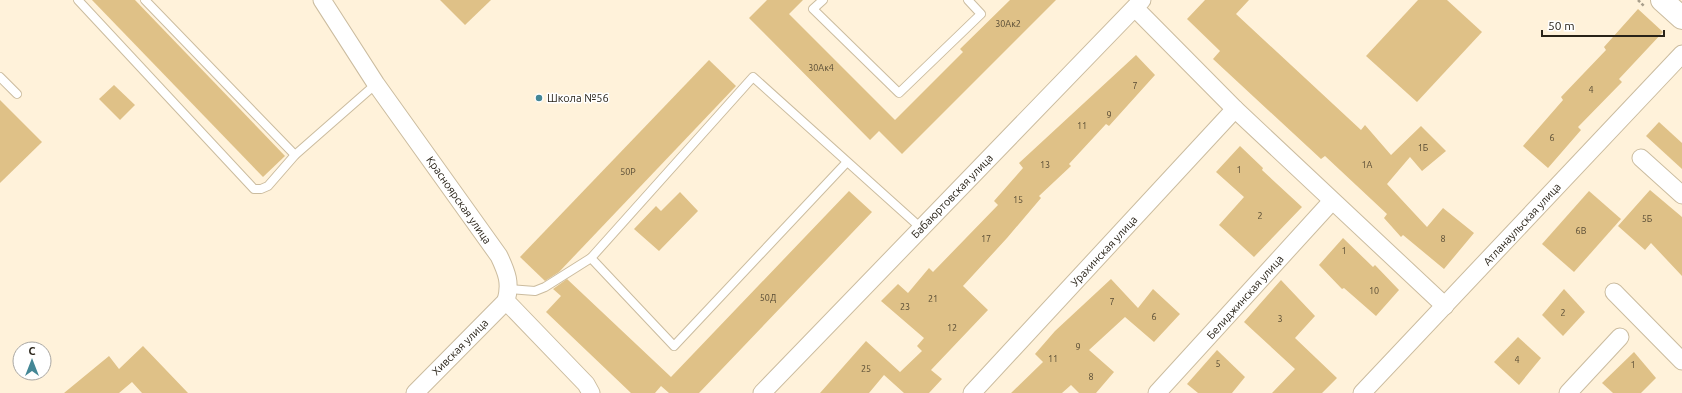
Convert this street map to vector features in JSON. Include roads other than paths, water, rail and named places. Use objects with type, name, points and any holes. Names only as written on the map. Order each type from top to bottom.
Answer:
[{"type":"main road","points":[[1662,0],[1682,18]]},
{"type":"street","name":"Красноярская улица","points":[[322,0],[376,84],[499,256],[506,272],[508,295],[586,384],[591,393]]},
{"type":"street","points":[[1138,4],[1235,109],[1332,202],[1445,306]]},
{"type":"street","name":"Бабаюртовская улица","points":[[762,393],[1138,4]]},
{"type":"street","name":"Атланаульская улица","points":[[1362,393],[1682,54]]},
{"type":"street","name":"Урахинская улица","points":[[972,393],[1235,109]]},
{"type":"street","points":[[1641,158],[1682,195]]},
{"type":"street","name":"Белиджинская улица","points":[[1157,393],[1332,202]]},
{"type":"street","points":[[1614,292],[1682,360]]},
{"type":"street","name":"Хивская улица","points":[[415,393],[508,295]]},
{"type":"street","points":[[1568,393],[1620,337]]},
{"type":"lane","points":[[78,0],[254,189],[261,189],[268,186],[295,155],[376,84]]},
{"type":"lane","points":[[145,0],[295,155]]},
{"type":"lane","points":[[823,0],[813,9],[898,92],[981,14],[968,0]]},
{"type":"lane","points":[[0,77],[17,94]]},
{"type":"lane","points":[[508,295],[535,291],[545,287],[591,258],[753,77],[921,228]]},
{"type":"lane","points":[[591,258],[674,346],[847,162]]},
{"type":"place","name":"Школа №56","points":[[539,98]]}]
